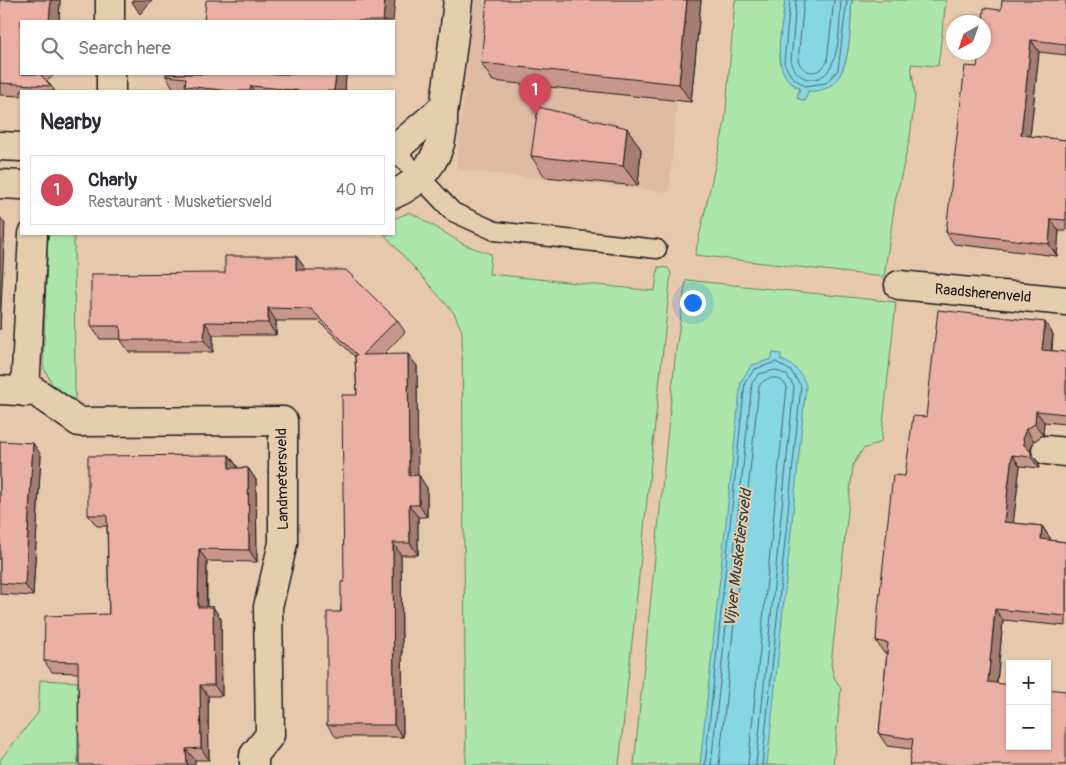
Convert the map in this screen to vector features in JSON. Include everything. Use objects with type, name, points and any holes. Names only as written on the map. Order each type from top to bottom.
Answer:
[{"type":"street","points":[[110,0],[110,20]]},
{"type":"street","points":[[395,193],[419,178],[433,160],[439,148],[442,134],[443,108],[448,90],[458,0]]},
{"type":"street","points":[[111,75],[111,90]]},
{"type":"street","points":[[395,149],[443,108]]},
{"type":"street","points":[[0,146],[20,147]]},
{"type":"street","points":[[0,184],[20,185]]},
{"type":"street","name":"Landmetersveld","points":[[33,235],[13,391],[36,392],[79,422],[283,421],[283,543],[268,607],[270,736],[254,754],[254,765]]},
{"type":"street","name":"Raadsherenveld","points":[[899,286],[1066,301]]},
{"type":"lane","points":[[395,151],[454,212],[495,231],[657,250]]},
{"type":"shaded area","points":[[474,0],[686,0],[669,192],[456,170]]},
{"type":"green space","points":[[735,0],[785,0],[780,49],[781,62],[784,73],[790,82],[800,88],[797,98],[805,101],[808,90],[823,89],[834,82],[841,72],[849,43],[852,0],[946,0],[938,66],[911,64],[915,96],[910,137],[895,202],[884,277],[695,255],[725,122]]},
{"type":"green space","points":[[410,212],[465,245],[491,254],[489,274],[655,291],[658,267],[668,268],[671,273],[619,765],[466,765],[462,331],[454,313],[385,235],[395,235],[395,219]]},
{"type":"green space","points":[[48,235],[74,235],[75,402],[52,384],[43,366]]},
{"type":"green space","points":[[686,280],[896,302],[881,442],[863,449],[853,465],[831,664],[834,677],[841,689],[833,765],[634,765],[676,350]]},
{"type":"green space","points":[[40,680],[78,682],[78,765],[0,765],[0,760],[38,713]]},
{"type":"water","points":[[785,0],[852,0],[849,43],[841,72],[834,83],[823,90],[808,91],[805,101],[797,98],[800,88],[790,82],[783,73],[780,62],[780,36]]},
{"type":"water","name":"Vijver Musketiersveld","points":[[772,353],[781,354],[781,360],[796,369],[806,386],[767,765],[700,765],[741,381],[752,365],[772,359]]},
{"type":"building","points":[[0,0],[51,0],[49,20],[20,20],[20,75],[41,75],[51,86],[0,83]]},
{"type":"building","points":[[385,0],[383,20],[204,20],[206,1]]},
{"type":"building","points":[[487,0],[687,0],[679,84],[481,63]]},
{"type":"building","points":[[1002,0],[1066,0],[1066,44],[1031,40],[1021,135],[1066,140],[1066,220],[1051,219],[1049,244],[946,232],[965,66],[977,67],[978,60],[991,60],[991,15],[984,15],[984,8],[1001,10]]},
{"type":"building","points":[[336,75],[334,90],[293,90],[251,86],[250,90],[221,90],[185,86],[186,78],[166,76]]},
{"type":"building","points":[[538,107],[627,128],[623,166],[531,156]]},
{"type":"building","points":[[225,256],[296,256],[296,270],[346,270],[397,320],[362,355],[408,354],[409,476],[419,475],[419,505],[409,505],[410,543],[393,543],[394,725],[327,725],[327,612],[341,612],[341,582],[344,582],[342,395],[357,395],[355,355],[357,355],[311,309],[268,308],[268,323],[205,322],[204,340],[121,340],[120,326],[91,326],[91,274],[225,273]]},
{"type":"building","points":[[938,310],[1045,322],[1042,350],[1066,352],[1066,414],[1036,411],[1035,424],[1026,429],[1023,437],[1024,445],[1031,452],[1031,457],[1012,455],[1004,522],[1042,526],[1041,539],[1066,542],[1066,616],[995,609],[988,682],[1006,684],[1006,750],[1051,750],[1051,689],[1066,691],[1066,765],[909,765],[913,739],[879,734],[888,643],[876,641],[893,475],[905,476],[913,416],[926,417]]},
{"type":"building","points":[[0,441],[33,443],[25,585],[0,583]]},
{"type":"building","points":[[229,455],[229,468],[248,468],[249,550],[199,549],[198,607],[213,607],[214,685],[200,685],[201,748],[186,749],[187,765],[79,765],[78,662],[44,661],[45,616],[109,614],[107,515],[88,515],[88,456]]},
{"type":"place","name":"Charly","points":[[535,115]]}]
